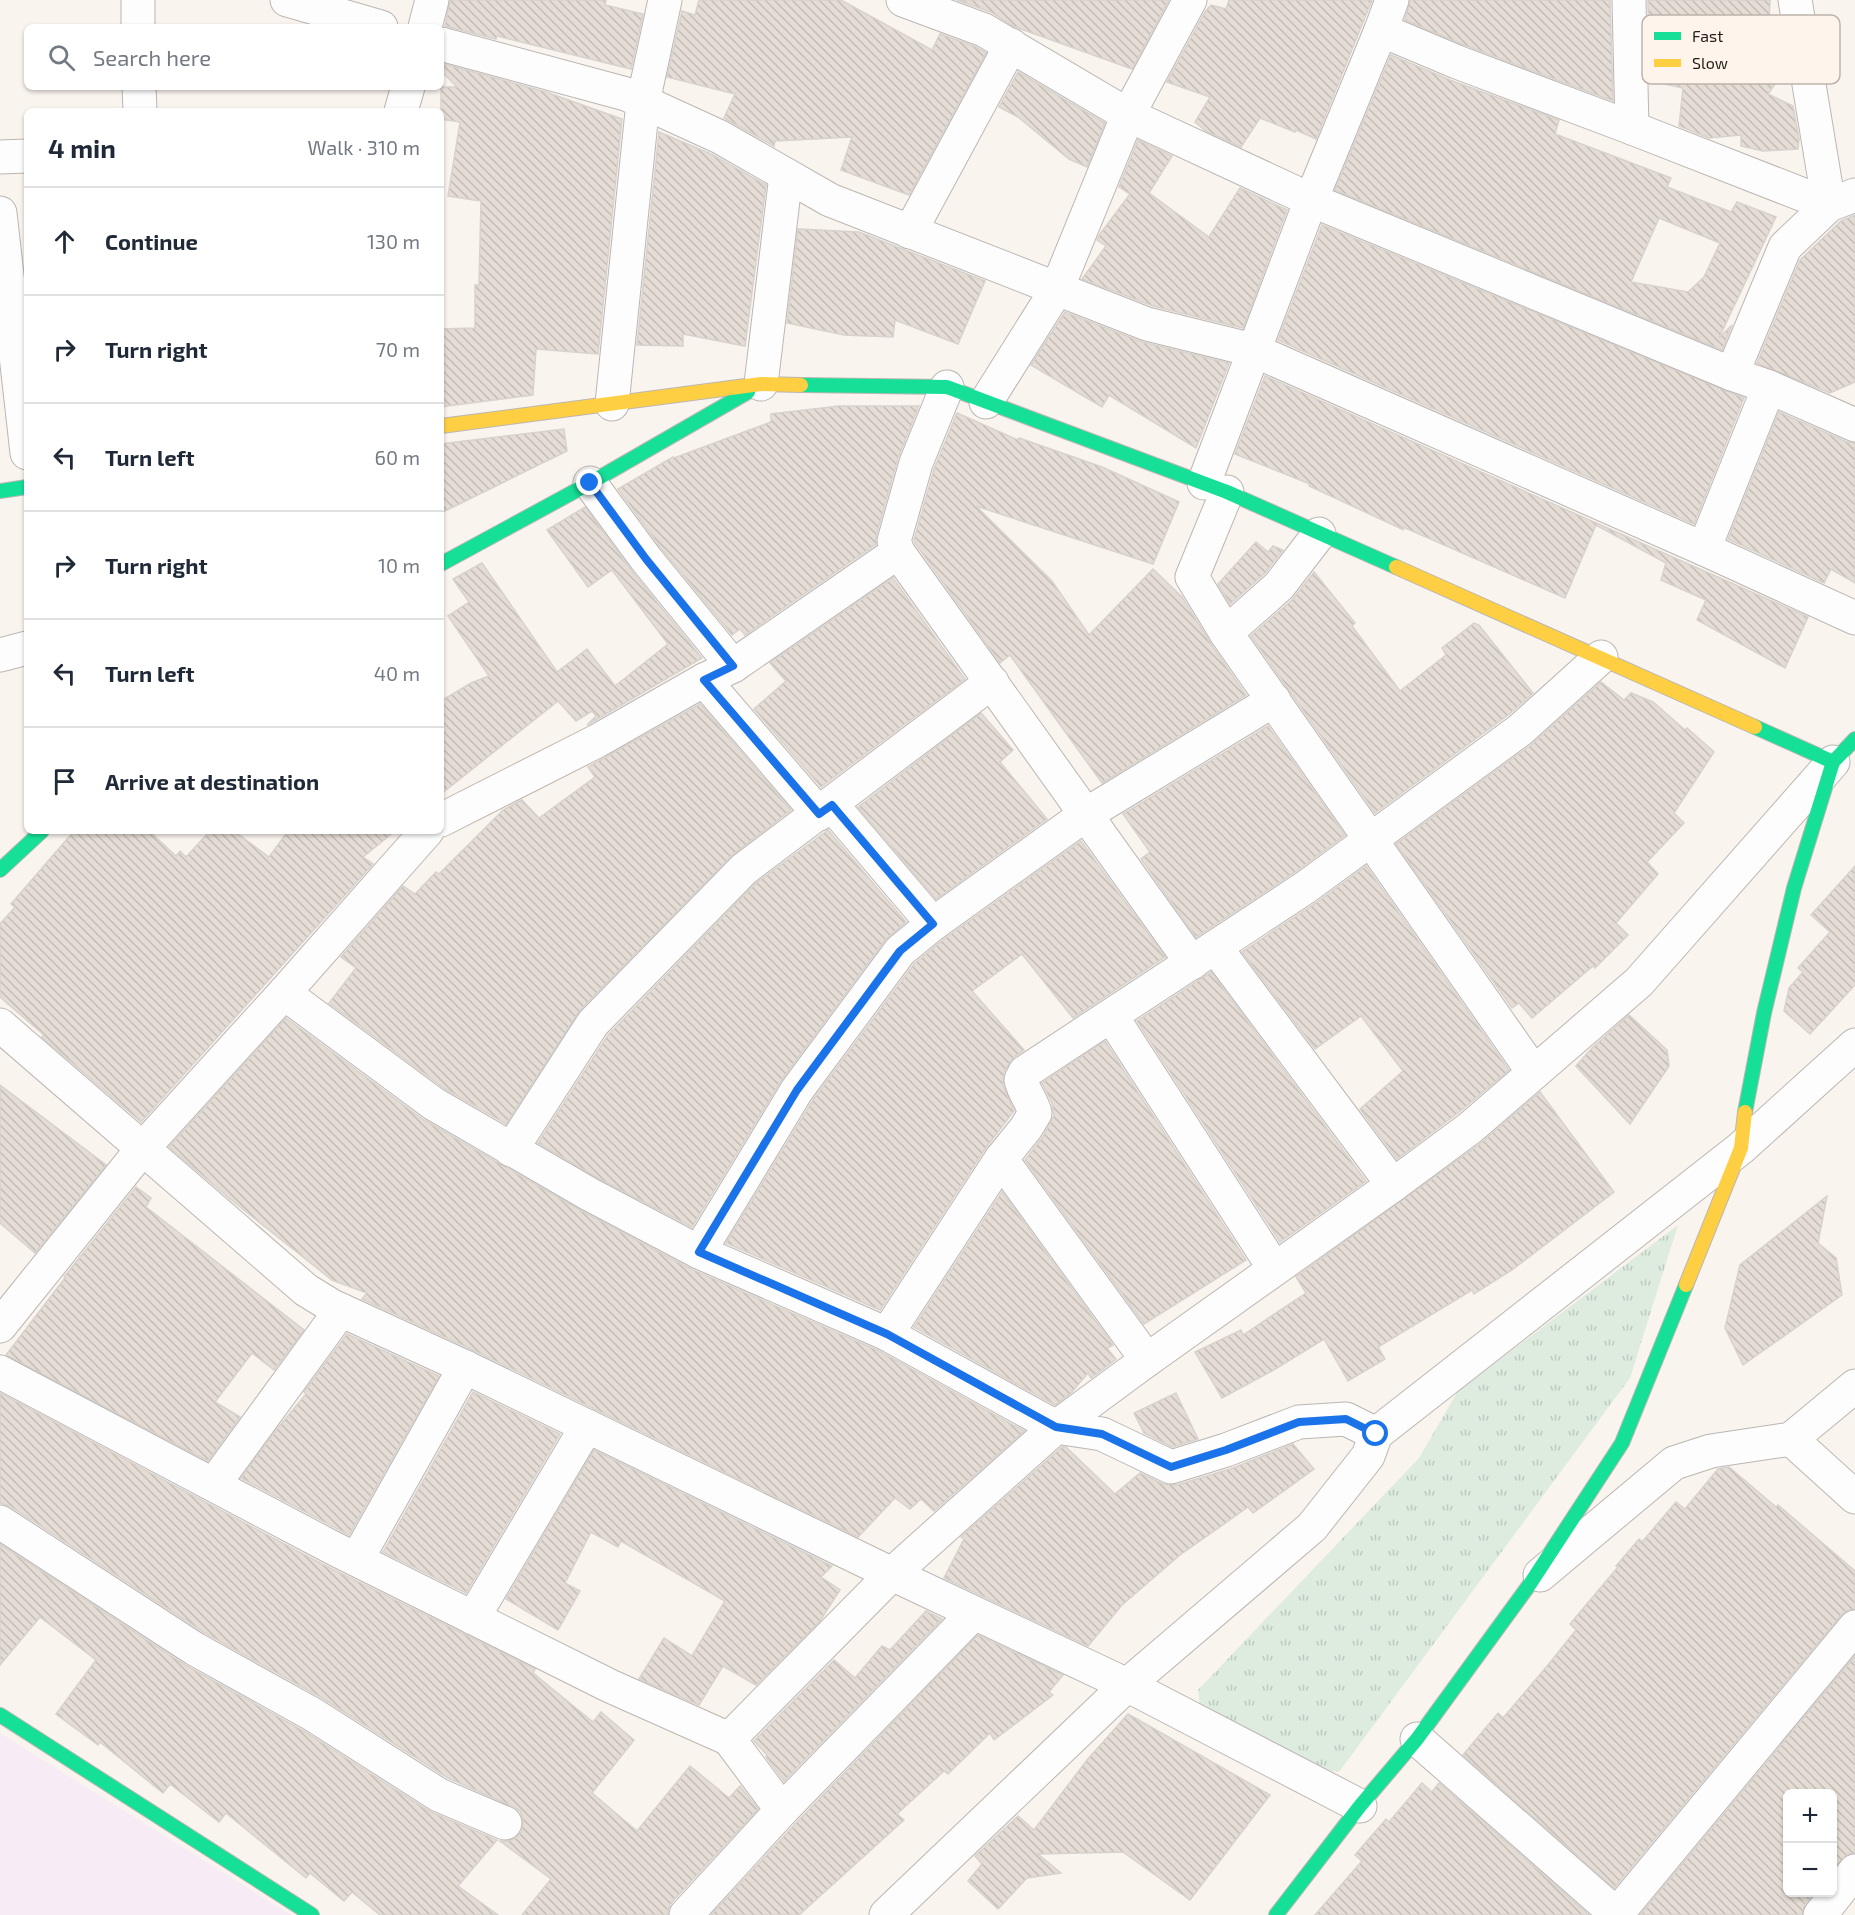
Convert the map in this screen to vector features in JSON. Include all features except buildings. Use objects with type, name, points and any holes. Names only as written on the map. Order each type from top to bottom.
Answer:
[{"type":"street","points":[[138,0],[138,24]]},
{"type":"street","points":[[287,0],[371,24]]},
{"type":"street","points":[[426,24],[432,0]]},
{"type":"street","points":[[612,404],[643,102],[665,0]]},
{"type":"street","points":[[903,0],[984,30],[1128,115],[1311,200],[1732,374],[1769,387],[1855,425]]},
{"type":"street","points":[[986,402],[1057,289],[1128,115],[1190,0]]},
{"type":"street","points":[[1392,0],[1253,350],[1192,577],[1226,633],[1534,1073]]},
{"type":"street","points":[[1629,0],[1632,128]]},
{"type":"street","points":[[1795,0],[1799,15]]},
{"type":"street","points":[[1381,30],[1457,62],[1632,128],[1842,200]]},
{"type":"street","points":[[444,45],[626,94],[720,138],[831,200],[1148,324],[1253,350],[1855,618]]},
{"type":"street","points":[[910,231],[1011,45]]},
{"type":"street","points":[[1815,84],[1842,200]]},
{"type":"street","points":[[140,90],[140,108]]},
{"type":"street","points":[[402,108],[407,90]]},
{"type":"street","points":[[0,157],[24,156]]},
{"type":"street","points":[[761,384],[786,175]]},
{"type":"street","points":[[1732,374],[1785,247],[1842,200]]},
{"type":"street","points":[[0,213],[24,426]]},
{"type":"street","points":[[444,562],[590,483],[761,384]]},
{"type":"street","points":[[444,426],[761,384],[946,387],[1215,488],[1601,657],[1844,751]]},
{"type":"street","points":[[946,387],[916,463],[894,541],[898,552],[1085,815],[1393,1185]]},
{"type":"street","points":[[1704,549],[1769,387]]},
{"type":"street","points":[[590,483],[646,559],[733,666]]},
{"type":"street","points":[[0,491],[24,487]]},
{"type":"street","points":[[1226,633],[1279,586],[1318,534]]},
{"type":"street","points":[[444,818],[597,741],[733,666],[898,552]]},
{"type":"street","points":[[0,655],[24,649]]},
{"type":"street","points":[[887,1334],[1001,1160],[1035,1113],[1032,1103],[1024,1092],[1021,1080],[1025,1072],[1306,888],[1520,730],[1601,657]]},
{"type":"street","points":[[704,680],[933,924]]},
{"type":"street","points":[[511,1150],[592,1023],[744,869],[992,682]]},
{"type":"street","points":[[699,1252],[797,1090],[900,951],[933,924],[1085,815],[1274,700]]},
{"type":"street","points":[[729,1739],[892,1574],[1056,1427],[1470,1128],[1639,982],[1844,751]]},
{"type":"street","points":[[1276,1915],[1360,1806],[1417,1739],[1530,1584],[1622,1443],[1741,1148],[1764,1012],[1794,888],[1844,751]]},
{"type":"street","points":[[0,870],[39,834]]},
{"type":"street","points":[[0,1326],[143,1148],[284,993],[423,834]]},
{"type":"street","points":[[284,993],[434,1104],[511,1150],[699,1252],[887,1334],[1056,1427],[1102,1434],[1171,1467],[1226,1450],[1299,1422],[1346,1419],[1376,1434]]},
{"type":"street","points":[[1112,1017],[1274,1268]]},
{"type":"street","points":[[0,1025],[306,1290],[340,1310],[465,1367],[1127,1685],[1360,1806]]},
{"type":"street","points":[[886,1915],[1127,1685],[1312,1527],[1368,1456],[1376,1434],[1741,1148],[1855,1045]]},
{"type":"street","points":[[1001,1160],[1147,1360]]},
{"type":"street","points":[[214,1484],[340,1310]]},
{"type":"street","points":[[357,1559],[465,1367]]},
{"type":"street","points":[[0,1372],[473,1618],[610,1686],[729,1739],[782,1810]]},
{"type":"street","points":[[1530,1584],[1674,1462],[1711,1451],[1791,1439],[1855,1386]]},
{"type":"street","points":[[473,1618],[587,1426]]},
{"type":"street","points":[[1791,1439],[1855,1497]]},
{"type":"street","points":[[0,1522],[195,1649],[312,1714],[439,1795],[505,1823]]},
{"type":"street","points":[[686,1915],[782,1810],[974,1613]]},
{"type":"street","points":[[1417,1739],[1616,1915],[1855,1627]]},
{"type":"street","points":[[0,1715],[312,1915]]},
{"type":"street","points":[[1820,1915],[1855,1871]]},
{"type":"shaded area","points":[[0,1733],[291,1915],[0,1915]]},
{"type":"green space","points":[[1678,1225],[1630,1378],[1339,1772],[1314,1769],[1200,1706],[1198,1690],[1419,1458],[1458,1391]]},
{"type":"traffic: fast","points":[[801,385],[947,387],[1227,492],[1396,567]]},
{"type":"traffic: fast","points":[[444,562],[590,483],[748,392]]},
{"type":"traffic: fast","points":[[0,491],[24,487]]},
{"type":"traffic: fast","points":[[1755,727],[1833,762]]},
{"type":"traffic: fast","points":[[1745,1112],[1764,1013],[1794,888],[1833,762],[1855,739]]},
{"type":"traffic: fast","points":[[0,870],[39,834]]},
{"type":"traffic: fast","points":[[1276,1915],[1360,1806],[1417,1739],[1530,1584],[1622,1443],[1686,1285]]},
{"type":"traffic: fast","points":[[0,1715],[312,1915]]},
{"type":"traffic: slow","points":[[444,426],[761,384],[801,385]]},
{"type":"traffic: slow","points":[[1396,567],[1755,727]]},
{"type":"traffic: slow","points":[[1686,1285],[1741,1148],[1745,1112]]},
{"type":"route","points":[[590,483],[646,559],[733,666],[704,680],[819,814],[832,805],[933,924],[900,951],[797,1090],[699,1252],[887,1334],[1056,1427],[1102,1434],[1171,1467],[1226,1450],[1299,1422],[1346,1419],[1376,1434]]}]
